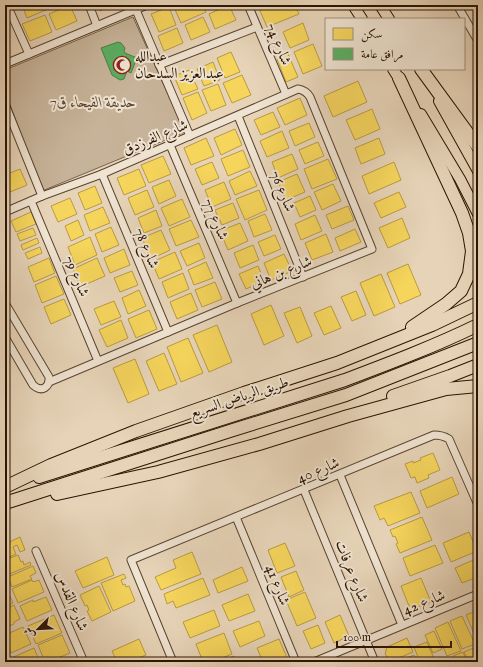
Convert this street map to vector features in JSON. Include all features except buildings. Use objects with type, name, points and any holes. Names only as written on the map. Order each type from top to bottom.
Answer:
[{"type":"highway","points":[[422,70],[478,147]]},
{"type":"highway","points":[[392,341],[446,304],[461,291],[469,274],[472,251],[469,233],[462,213],[396,74]]},
{"type":"highway","points":[[5,487],[51,465],[136,431],[244,393],[336,363],[472,309],[478,303]]},
{"type":"highway","name":"طريق الرياض السريع","points":[[5,487],[131,449],[338,383],[451,338],[478,325]]},
{"type":"highway","name":"طريق الرياض السريع","points":[[5,504],[233,430],[346,396],[478,343]]},
{"type":"highway","points":[[348,416],[388,398],[478,365]]},
{"type":"highway","points":[[5,504],[158,472],[446,389],[478,386]]},
{"type":"main road","points":[[353,5],[361,18]]},
{"type":"main road","points":[[380,5],[388,18]]},
{"type":"main road","points":[[422,70],[478,171]]},
{"type":"main road","points":[[396,74],[460,179],[478,214]]},
{"type":"street","points":[[7,5],[29,54]]},
{"type":"street","points":[[88,5],[97,26]]},
{"type":"street","points":[[5,64],[147,5]]},
{"type":"street","name":"شارع 74","points":[[248,5],[286,94]]},
{"type":"street","points":[[457,5],[465,18]]},
{"type":"street","points":[[136,10],[190,136]]},
{"type":"street","points":[[465,19],[478,41]]},
{"type":"street","points":[[159,65],[257,27]]},
{"type":"street","name":"شارع الفرزدق","points":[[5,212],[42,196],[102,174],[298,89],[304,90],[310,97]]},
{"type":"street","name":"شارع بن هاني","points":[[5,337],[33,385],[36,388],[42,389],[48,385],[49,382],[98,361],[372,249],[310,97]]},
{"type":"street","points":[[5,104],[42,196]]},
{"type":"street","name":"شارع 76","points":[[238,116],[304,277]]},
{"type":"street","name":"شارع 77","points":[[170,145],[237,303]]},
{"type":"street","name":"شارع 78","points":[[102,174],[168,332]]},
{"type":"street","name":"شارع 79","points":[[31,201],[98,361]]},
{"type":"street","points":[[5,303],[49,377],[49,382]]},
{"type":"street","name":"شارع 40","points":[[173,662],[131,560],[304,490],[434,435],[440,435],[449,440],[478,505]]},
{"type":"street","name":"شارع عرفات","points":[[340,475],[402,625]]},
{"type":"street","name":"شارع عرفات","points":[[304,490],[375,662]]},
{"type":"street","name":"شارع 41","points":[[236,517],[296,662]]},
{"type":"street","name":"شارع القدس","points":[[36,550],[84,662]]},
{"type":"street","name":"شارع 42","points":[[314,662],[478,594]]},
{"type":"green space","name":"حديقة الفيحاء ق7","points":[[133,17],[185,132],[42,191],[5,91],[5,70]]},
{"type":"place","name":"عبدالله عبدالعزيز السدحان","points":[[122,65]]}]
